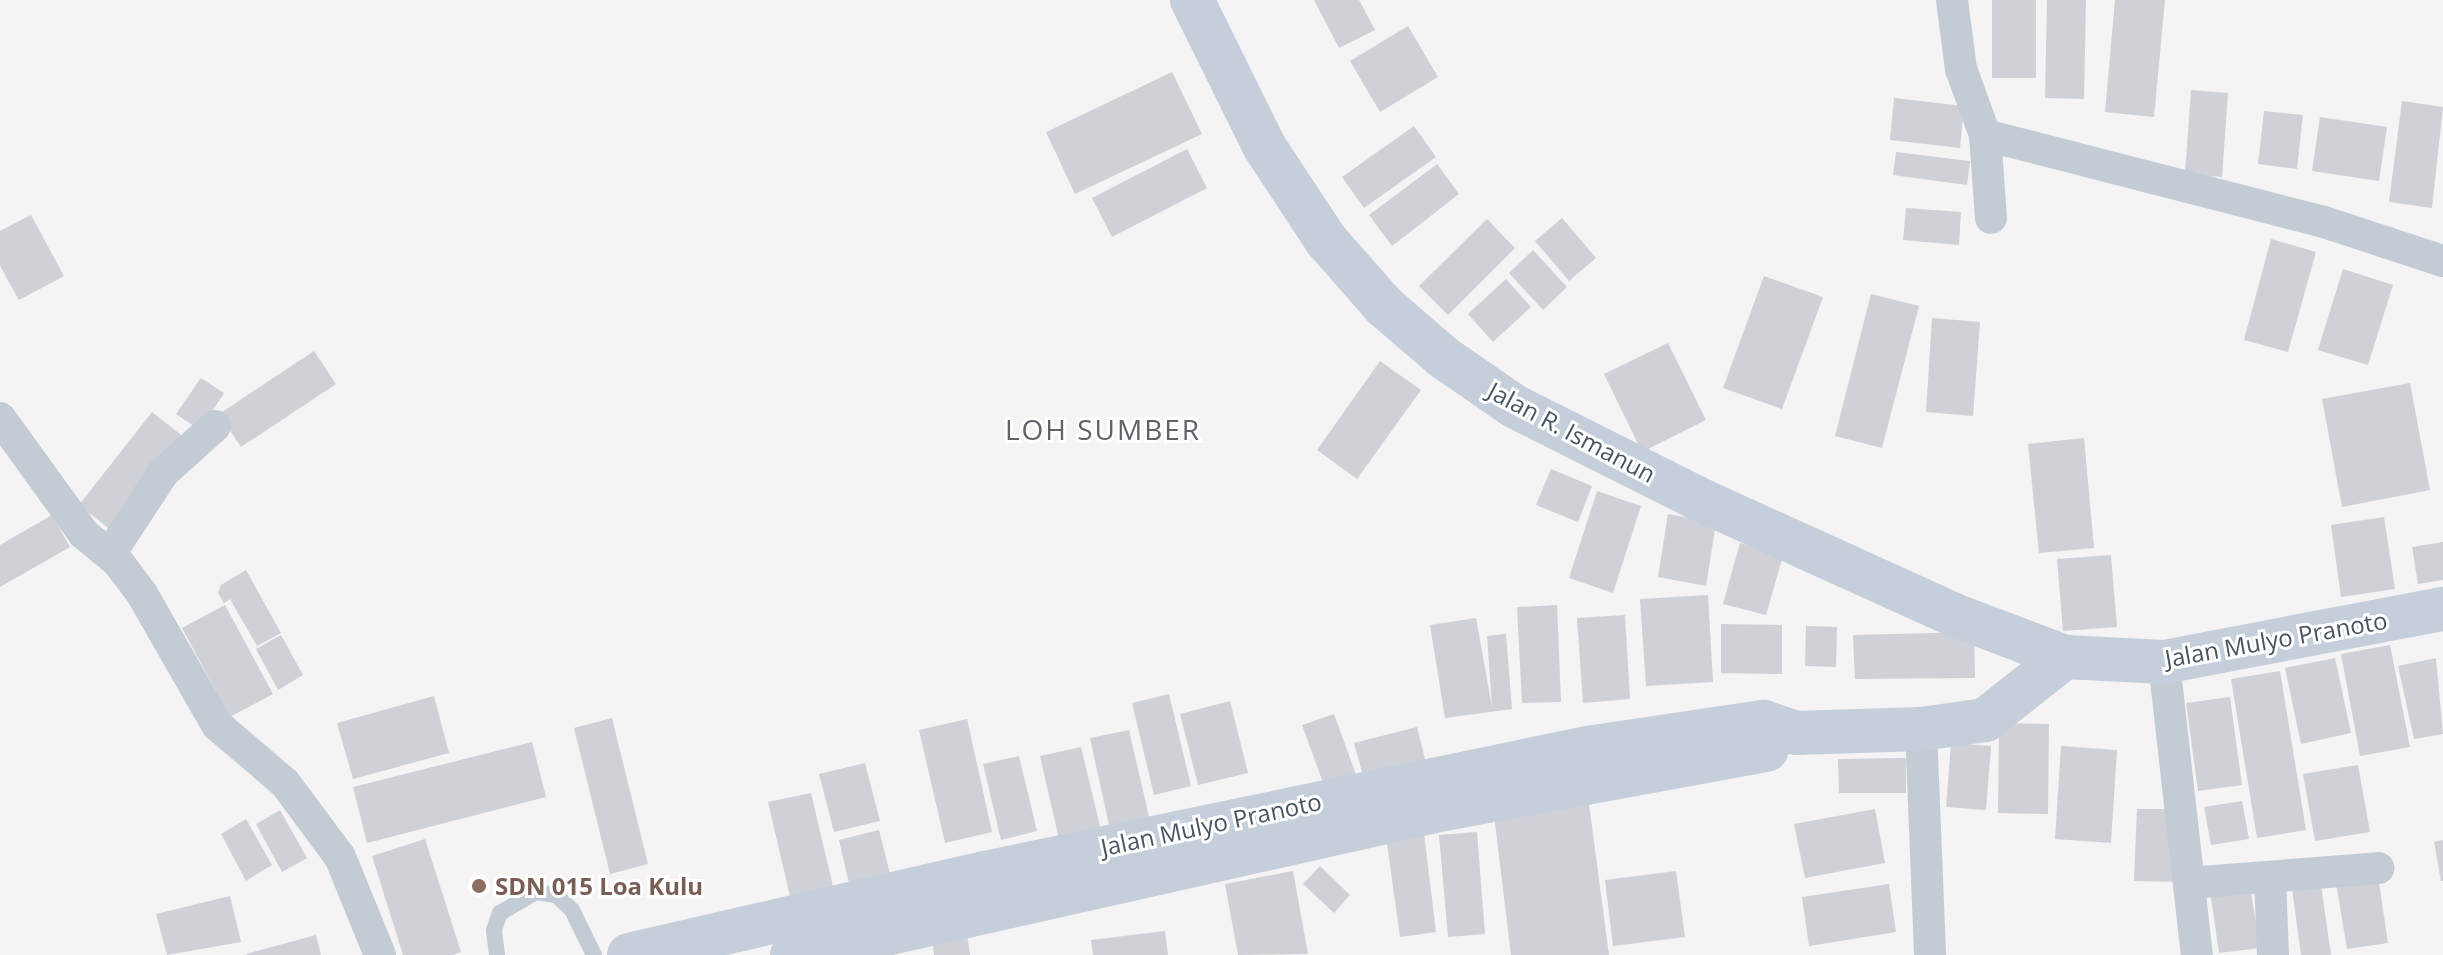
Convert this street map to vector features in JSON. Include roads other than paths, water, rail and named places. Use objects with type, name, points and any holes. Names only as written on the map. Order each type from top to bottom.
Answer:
[{"type":"street","name":"Jalan R. Ismanun","points":[[1192,0],[1264,146],[1326,240],[1384,306],[1443,357],[1514,406],[1703,501],[1954,615],[2065,657]]},
{"type":"street","points":[[1952,0],[1961,69],[1985,135],[1991,218]]},
{"type":"street","points":[[1985,135],[2321,221],[2443,261]]},
{"type":"street","points":[[0,418],[84,534],[110,554],[142,594],[217,725],[285,783],[340,857],[380,955]]},
{"type":"street","points":[[110,554],[163,473],[215,426]]},
{"type":"street","name":"Jalan Mulyo Pranoto","points":[[650,953],[1443,774],[1764,722],[1796,733],[1921,729],[1985,720],[2036,685],[2065,657],[2164,662],[2443,609]]},
{"type":"street","points":[[2164,662],[2197,955]]},
{"type":"street","points":[[1921,729],[1930,955]]},
{"type":"street","name":"Jalan Mulyo Pranoto","points":[[792,955],[1444,809],[1772,749],[1796,733]]},
{"type":"street","points":[[2189,883],[2378,868]]},
{"type":"street","points":[[2270,877],[2273,955]]},
{"type":"lane","points":[[497,955],[494,930],[500,913],[517,898],[536,892],[556,895],[572,910],[594,955]]},
{"type":"place","name":"SDN 015 Loa Kulu","points":[[479,886]]},
{"type":"district","name":"LOH SUMBER","points":[[1103,429]]}]
